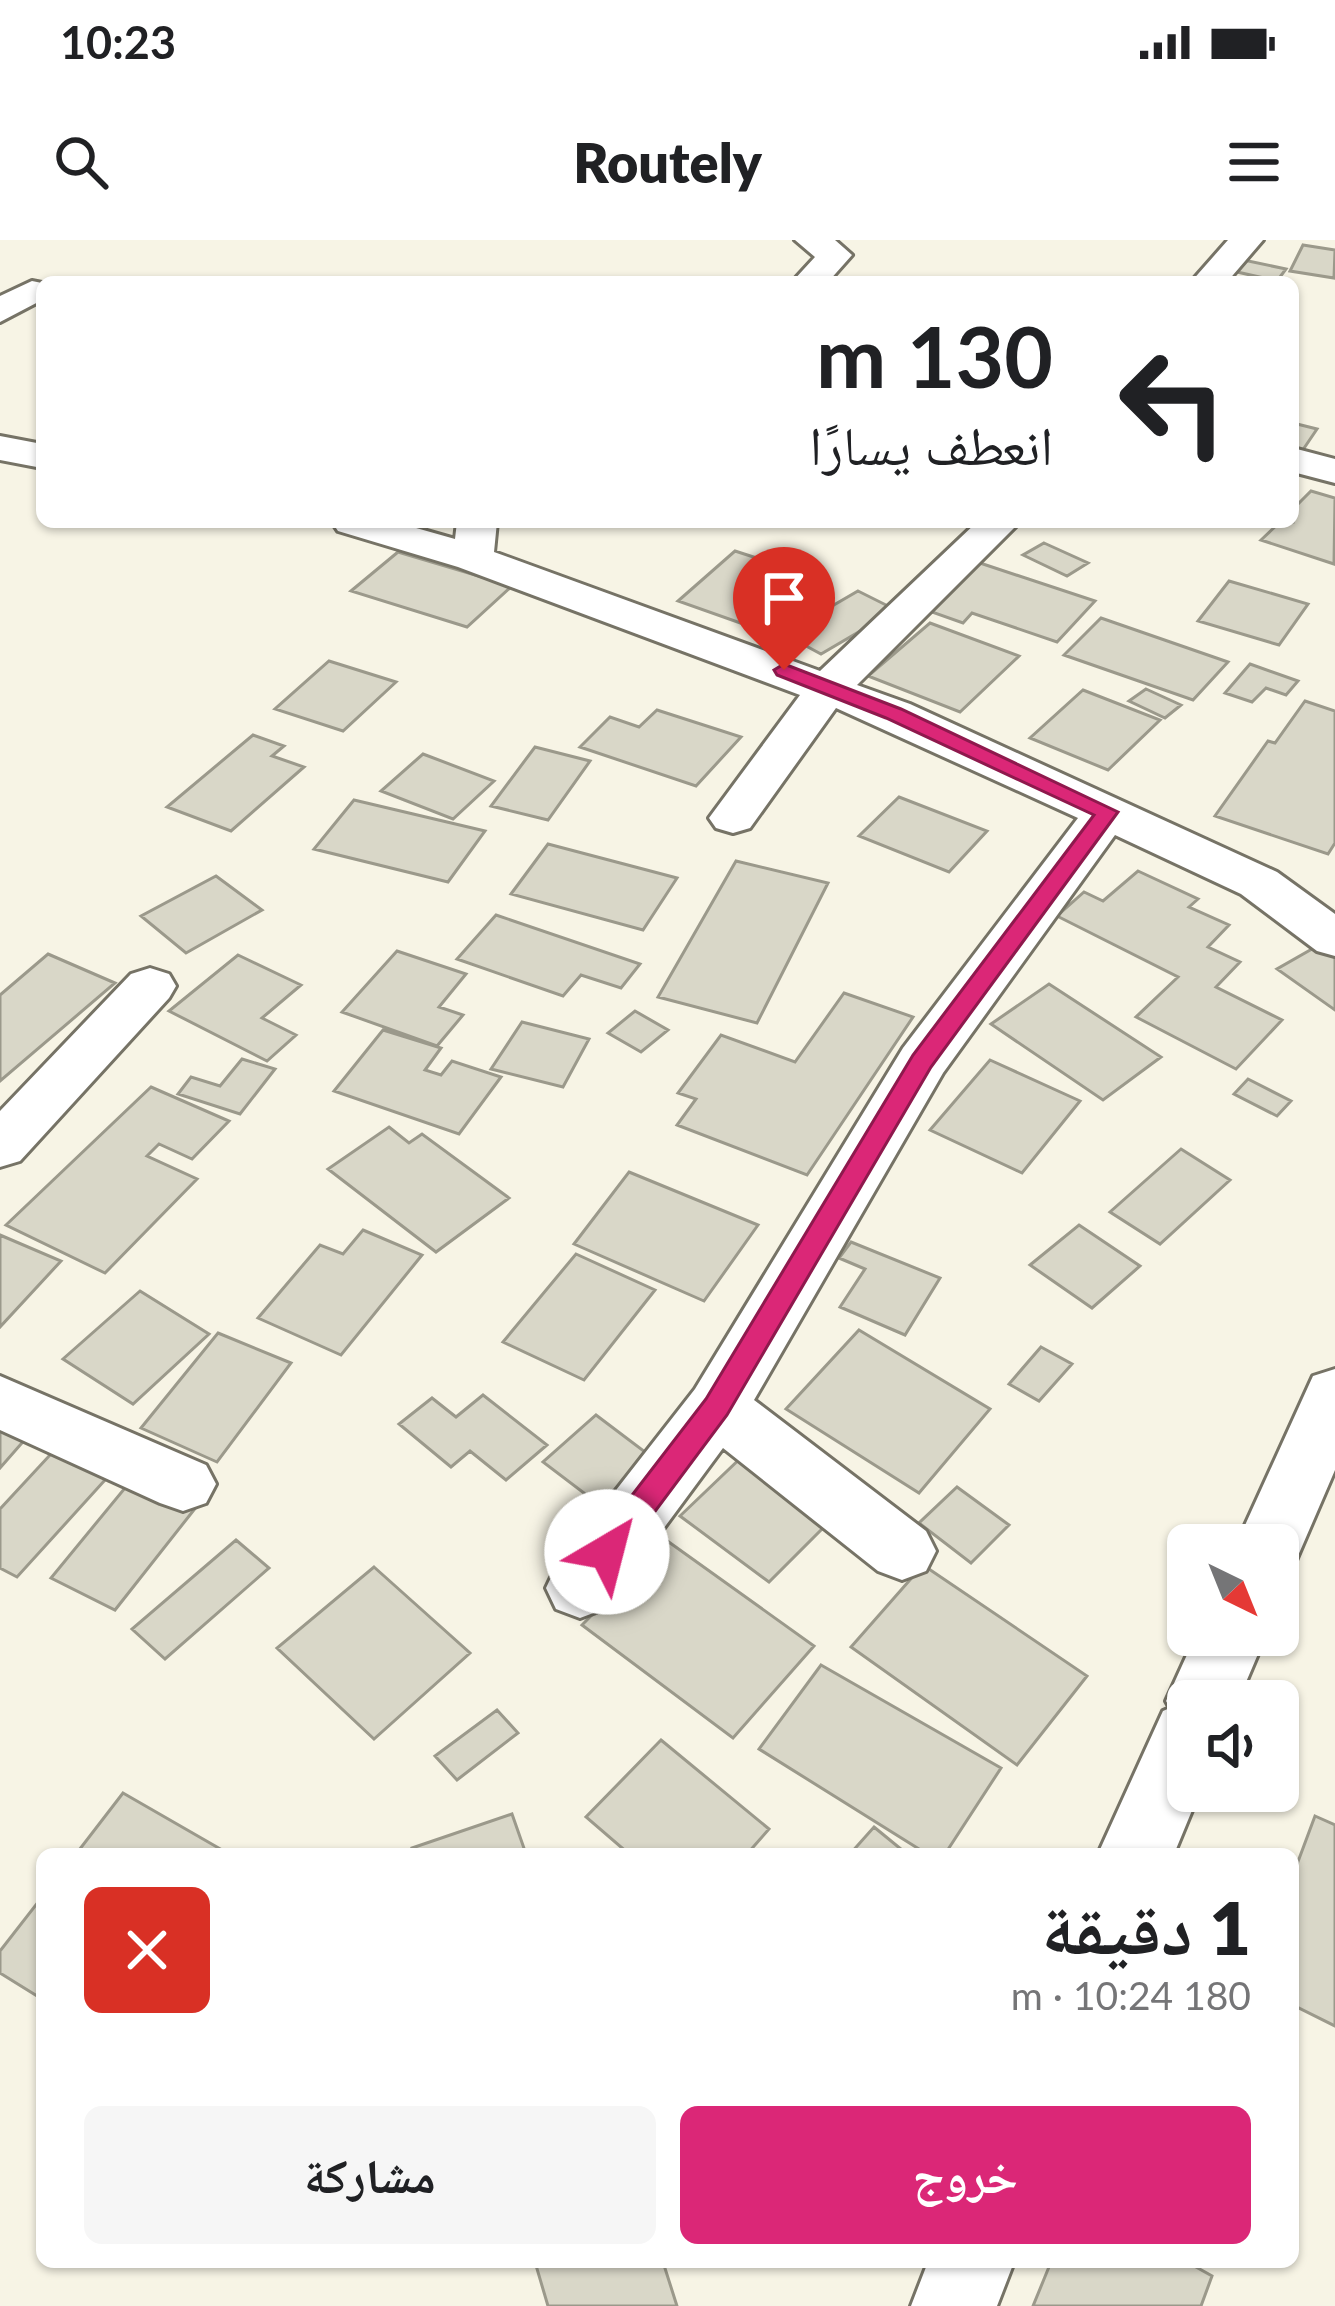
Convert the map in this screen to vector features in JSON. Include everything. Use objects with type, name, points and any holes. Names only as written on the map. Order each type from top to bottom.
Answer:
[{"type":"street","points":[[812,240],[835,255],[815,276]]},
{"type":"street","points":[[1213,276],[1246,240]]},
{"type":"street","points":[[0,311],[32,291]]},
{"type":"street","points":[[0,448],[36,455]]},
{"type":"street","points":[[1299,462],[1335,471]]},
{"type":"street","points":[[393,528],[475,540],[829,687],[1258,883],[1335,939]]},
{"type":"street","points":[[733,818],[829,687],[994,528]]},
{"type":"street","points":[[580,1588],[717,1407],[922,1061],[1107,812]]},
{"type":"street","points":[[0,1146],[150,986]]},
{"type":"street","points":[[1279,1524],[1335,1394]]},
{"type":"street","points":[[0,1402],[183,1484]]},
{"type":"street","points":[[717,1407],[902,1551]]},
{"type":"street","points":[[1139,1848],[1167,1782]]},
{"type":"street","points":[[954,2306],[969,2268]]},
{"type":"building","points":[[1303,245],[1335,250],[1334,278],[1290,271]]},
{"type":"building","points":[[1234,258],[1286,269],[1281,276],[1255,276],[1224,269]]},
{"type":"building","points":[[1299,424],[1317,429],[1299,456]]},
{"type":"building","points":[[1311,491],[1335,498],[1334,564],[1261,540],[1274,528],[1299,528],[1299,503]]},
{"type":"building","points":[[1044,543],[1088,563],[1067,576],[1023,555]]},
{"type":"building","points":[[735,551],[803,573],[746,625],[678,601]]},
{"type":"building","points":[[398,552],[512,586],[467,627],[351,591]]},
{"type":"building","points":[[980,563],[1095,601],[1057,642],[972,613],[963,623],[929,611]]},
{"type":"building","points":[[1229,581],[1308,604],[1279,645],[1198,621]]},
{"type":"building","points":[[858,591],[896,610],[821,654],[784,634]]},
{"type":"building","points":[[1101,618],[1228,662],[1193,700],[1064,655]]},
{"type":"building","points":[[930,623],[1019,656],[960,712],[868,676]]},
{"type":"building","points":[[329,661],[396,682],[343,731],[275,709]]},
{"type":"building","points":[[1250,664],[1298,681],[1286,695],[1266,688],[1252,702],[1225,693]]},
{"type":"building","points":[[1146,689],[1181,705],[1165,718],[1129,701]]},
{"type":"building","points":[[1083,690],[1160,720],[1108,770],[1030,738]]},
{"type":"building","points":[[1305,701],[1335,711],[1335,843],[1328,854],[1215,816],[1268,741],[1275,743]]},
{"type":"building","points":[[657,710],[741,737],[696,786],[580,747],[610,717],[639,727]]},
{"type":"building","points":[[253,735],[284,746],[272,756],[304,767],[231,831],[167,807]]},
{"type":"building","points":[[535,747],[590,761],[548,820],[491,806]]},
{"type":"building","points":[[423,754],[494,781],[453,819],[381,791]]},
{"type":"building","points":[[899,797],[987,831],[949,872],[859,836]]},
{"type":"building","points":[[354,800],[485,831],[448,882],[314,849]]},
{"type":"building","points":[[548,844],[677,878],[643,930],[511,894]]},
{"type":"building","points":[[736,861],[828,883],[757,1023],[658,997]]},
{"type":"building","points":[[1138,871],[1198,899],[1189,907],[1229,925],[1208,947],[1240,962],[1216,987],[1282,1020],[1236,1069],[1136,1017],[1178,977],[1057,916],[1084,892],[1103,901]]},
{"type":"building","points":[[216,876],[262,910],[186,953],[141,916]]},
{"type":"building","points":[[496,915],[640,964],[621,988],[581,975],[563,996],[457,959]]},
{"type":"building","points":[[1319,945],[1335,956],[1335,1010],[1277,969]]},
{"type":"building","points":[[397,951],[466,974],[439,1007],[463,1015],[437,1046],[342,1012]]},
{"type":"building","points":[[48,954],[115,983],[0,1081],[0,995]]},
{"type":"building","points":[[238,955],[301,985],[262,1018],[296,1035],[267,1061],[169,1011]]},
{"type":"building","points":[[1049,984],[1161,1057],[1103,1100],[991,1024]]},
{"type":"building","points":[[844,993],[913,1017],[807,1175],[677,1125],[696,1099],[678,1093],[721,1035],[795,1062]]},
{"type":"building","points":[[635,1011],[668,1030],[641,1052],[608,1033]]},
{"type":"building","points":[[522,1022],[589,1039],[563,1087],[491,1069]]},
{"type":"building","points":[[383,1030],[441,1048],[425,1070],[441,1075],[452,1061],[501,1077],[459,1134],[334,1091]]},
{"type":"building","points":[[242,1059],[275,1069],[240,1114],[178,1094],[191,1077],[220,1086]]},
{"type":"building","points":[[990,1060],[1080,1101],[1022,1173],[930,1130]]},
{"type":"building","points":[[1248,1079],[1291,1101],[1277,1116],[1234,1094]]},
{"type":"building","points":[[151,1087],[229,1121],[192,1159],[159,1144],[147,1156],[197,1179],[105,1273],[6,1225]]},
{"type":"building","points":[[389,1127],[409,1143],[422,1134],[509,1198],[436,1252],[328,1169]]},
{"type":"building","points":[[1181,1149],[1230,1180],[1160,1244],[1110,1212]]},
{"type":"building","points":[[629,1172],[758,1225],[704,1301],[574,1244]]},
{"type":"building","points":[[1079,1225],[1140,1266],[1092,1308],[1030,1265]]},
{"type":"building","points":[[363,1230],[422,1255],[341,1355],[258,1318],[320,1245],[343,1254]]},
{"type":"building","points":[[0,1235],[61,1261],[0,1327]]},
{"type":"building","points":[[851,1242],[940,1278],[905,1335],[840,1307],[865,1269],[839,1258]]},
{"type":"building","points":[[576,1254],[655,1290],[584,1380],[503,1342]]},
{"type":"building","points":[[140,1291],[209,1334],[133,1404],[63,1359]]},
{"type":"building","points":[[859,1330],[990,1409],[919,1493],[786,1409]]},
{"type":"building","points":[[218,1333],[291,1363],[217,1462],[141,1428]]},
{"type":"building","points":[[1041,1347],[1072,1364],[1039,1401],[1009,1384]]},
{"type":"building","points":[[483,1395],[547,1445],[506,1480],[470,1451],[451,1467],[399,1424],[432,1398],[456,1417]]},
{"type":"building","points":[[0,1412],[35,1428],[0,1468]]},
{"type":"building","points":[[596,1415],[661,1464],[609,1512],[543,1462]]},
{"type":"building","points":[[62,1442],[115,1469],[17,1577],[0,1568],[0,1509]]},
{"type":"building","points":[[747,1452],[836,1515],[769,1582],[680,1516]]},
{"type":"building","points":[[134,1477],[197,1506],[115,1610],[51,1578]]},
{"type":"building","points":[[957,1487],[1009,1525],[971,1563],[919,1523]]},
{"type":"building","points":[[236,1540],[269,1568],[165,1659],[132,1629]]},
{"type":"building","points":[[666,1540],[814,1646],[733,1738],[582,1625]]},
{"type":"building","points":[[923,1565],[1087,1676],[1017,1765],[851,1647]]},
{"type":"building","points":[[374,1567],[470,1653],[374,1739],[277,1648]]},
{"type":"building","points":[[821,1665],[1001,1768],[949,1848],[917,1848],[759,1749]]},
{"type":"building","points":[[497,1710],[518,1733],[457,1780],[435,1756]]},
{"type":"building","points":[[661,1740],[769,1829],[752,1848],[622,1848],[586,1817]]},
{"type":"building","points":[[123,1793],[219,1848],[81,1848]]},
{"type":"building","points":[[512,1814],[524,1848],[412,1848]]},
{"type":"building","points":[[1315,1816],[1335,1825],[1335,2026],[1299,2008],[1299,1859]]},
{"type":"building","points":[[874,1827],[900,1848],[855,1848]]},
{"type":"building","points":[[36,1905],[36,1995],[0,1973],[0,1951]]},
{"type":"building","points":[[537,2268],[665,2268],[677,2306],[548,2306]]},
{"type":"building","points":[[1049,2268],[1198,2268],[1212,2276],[1201,2306],[1033,2306]]},
{"type":"route","points":[[607,1552],[717,1407],[922,1061],[1107,812],[894,713],[784,670]]}]
